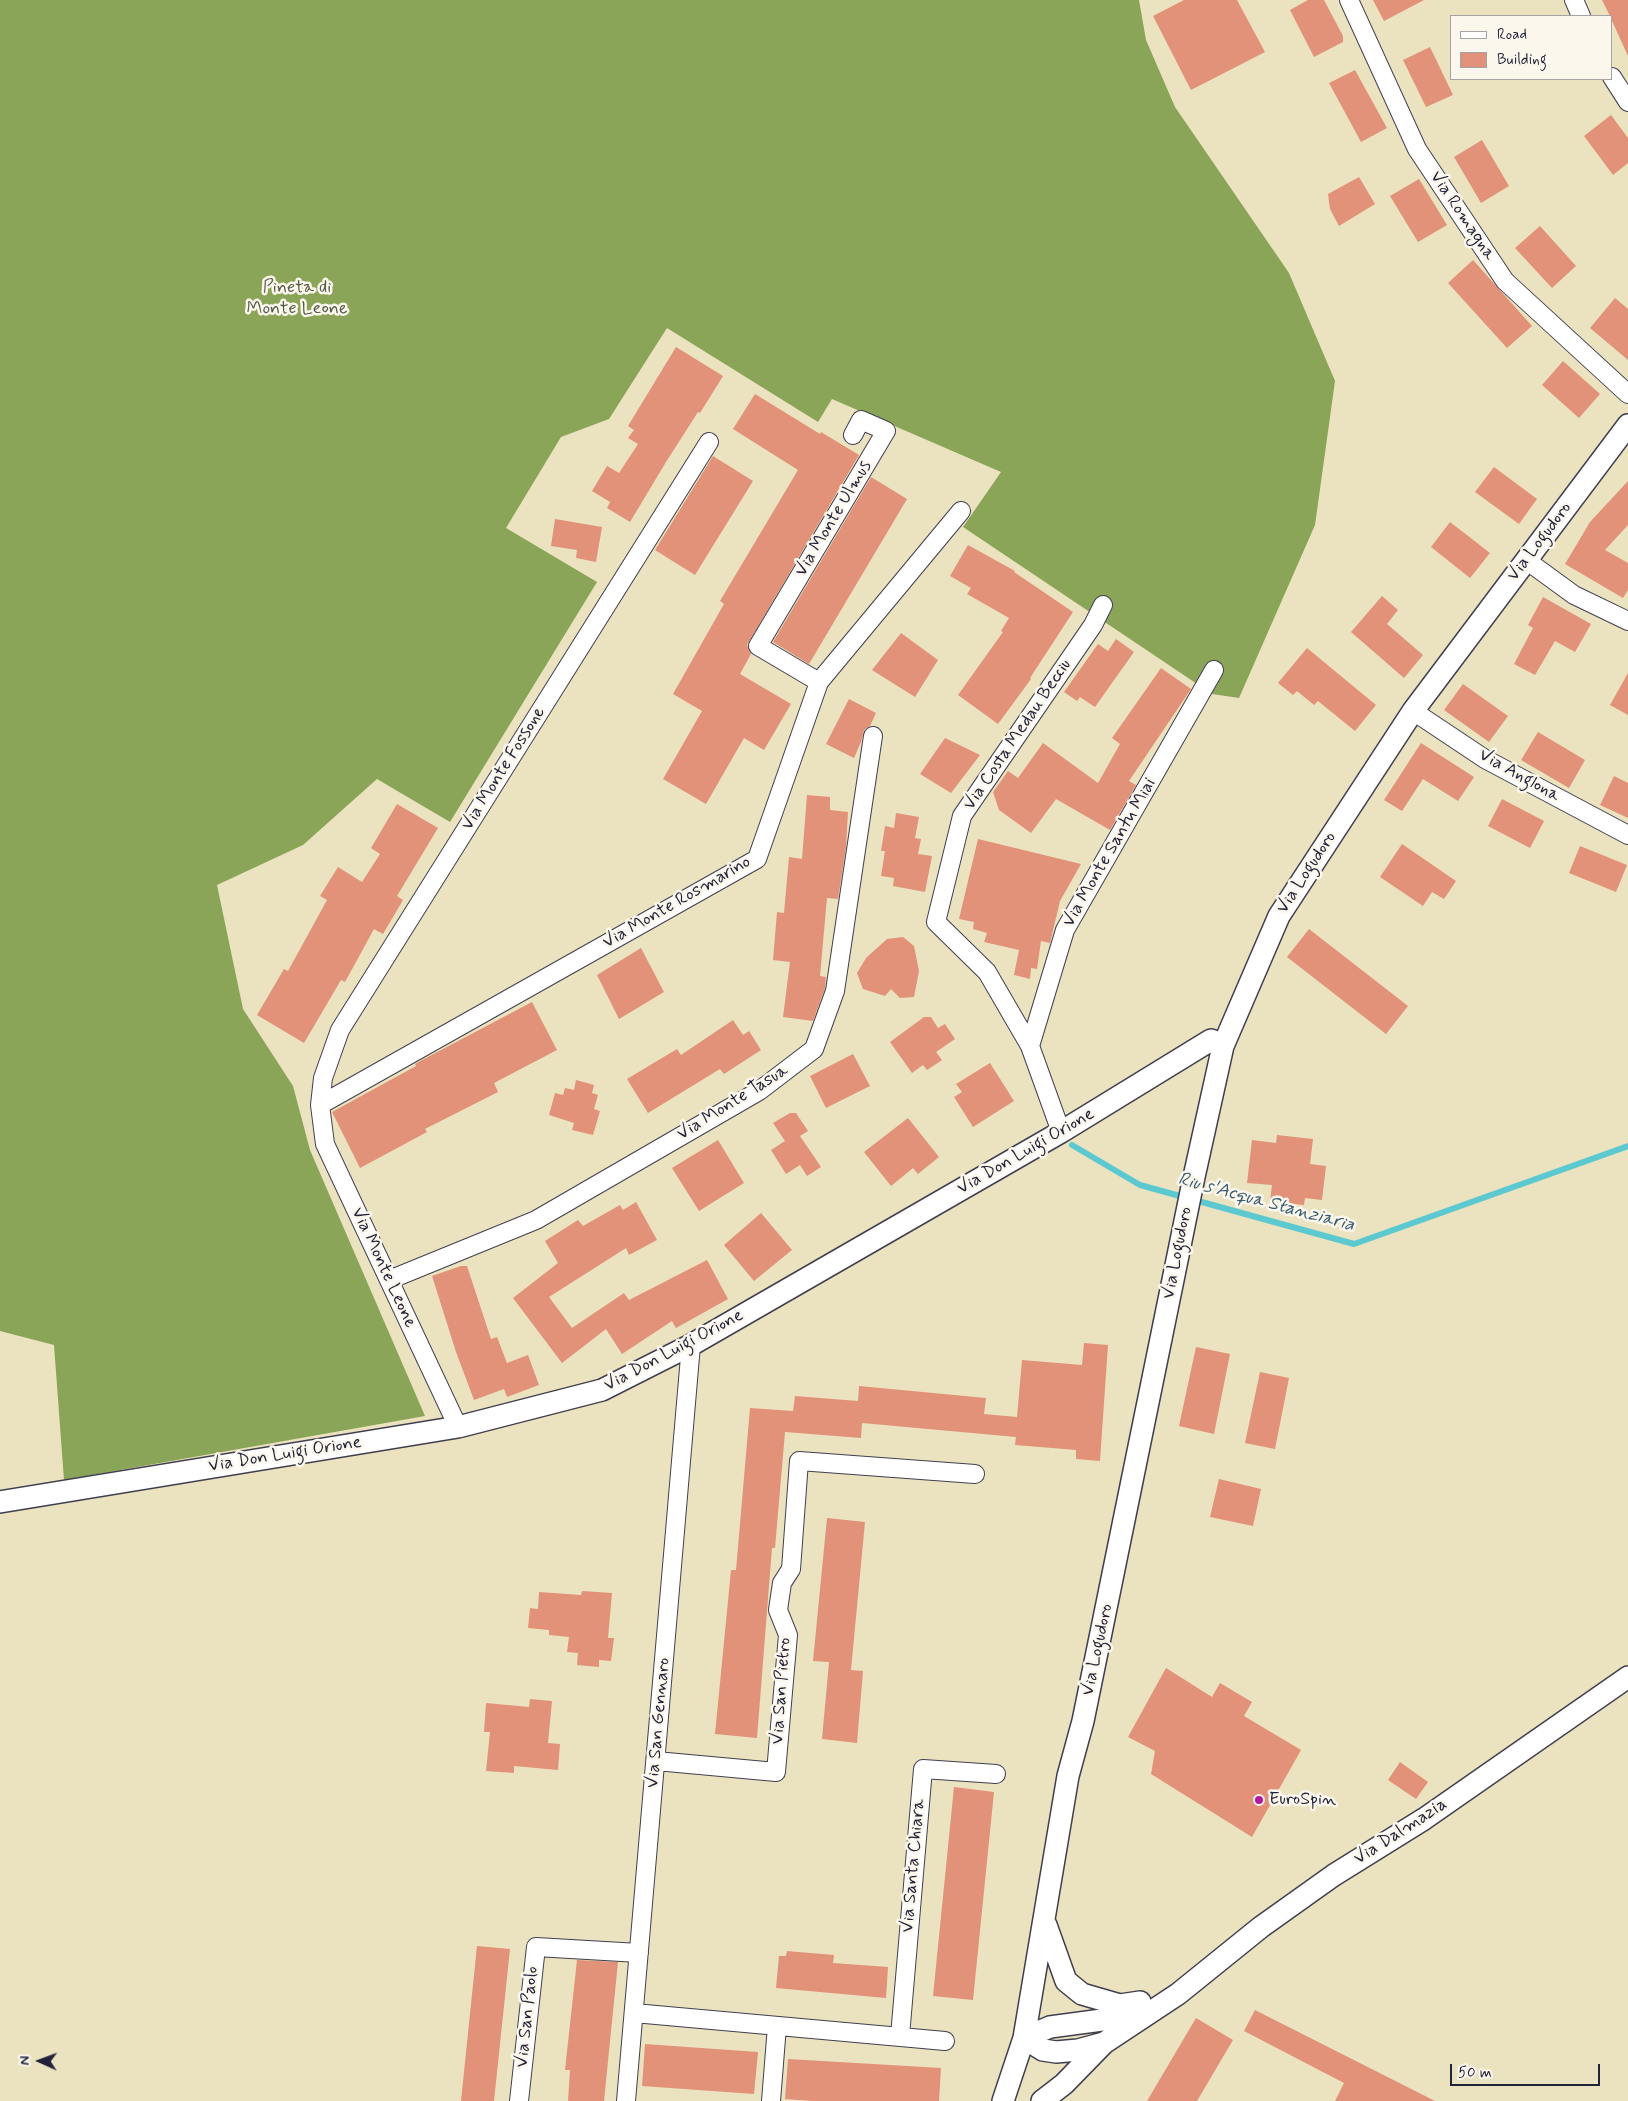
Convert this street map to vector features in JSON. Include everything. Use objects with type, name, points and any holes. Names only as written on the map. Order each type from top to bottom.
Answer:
[{"type":"street","name":"Via Romagna","points":[[1349,0],[1417,150],[1505,280],[1628,394]]},
{"type":"street","points":[[1574,0],[1581,15]]},
{"type":"street","points":[[1613,79],[1628,102]]},
{"type":"street","name":"Via Monte Ulmus","points":[[819,682],[758,646],[886,431],[861,420],[853,435]]},
{"type":"street","name":"Via Logudoro","points":[[1003,2101],[1024,2038],[1068,1776],[1083,1722],[1194,1177],[1223,1046],[1279,916],[1413,711],[1628,425]]},
{"type":"street","name":"Via Monte Fossone","points":[[320,1105],[323,1078],[340,1030],[709,442]]},
{"type":"street","name":"Via Monte Rosmarino","points":[[320,1105],[757,859],[819,682],[961,511]]},
{"type":"street","points":[[1526,560],[1574,595],[1628,621]]},
{"type":"street","name":"Via Costa Medau Becciu","points":[[1061,1132],[1030,1046],[987,972],[936,922],[962,816],[1093,625],[1103,605]]},
{"type":"street","name":"Via Monte Santu Miai","points":[[1030,1046],[1066,930],[1214,670]]},
{"type":"street","name":"Via Anglona","points":[[1413,711],[1485,759],[1628,835]]},
{"type":"street","name":"Via Monte Tasua","points":[[389,1280],[536,1220],[759,1090],[814,1049],[835,991],[873,736]]},
{"type":"street","name":"Via Don Luigi Orione","points":[[0,1502],[458,1427],[602,1390],[691,1345],[1061,1132],[1211,1040],[1223,1046]]},
{"type":"street","name":"Via Monte Leone","points":[[320,1105],[325,1144],[458,1427]]},
{"type":"street","name":"Via San Gennaro","points":[[626,2101],[691,1345]]},
{"type":"street","name":"Via San Pietro","points":[[656,1761],[776,1772],[788,1636],[778,1610],[782,1583],[791,1569],[799,1461],[975,1474]]},
{"type":"street","name":"Via Dalmazia","points":[[1042,2101],[1064,2084],[1104,2043],[1178,1994],[1261,1927],[1334,1875],[1424,1819],[1628,1677]]},
{"type":"street","name":"Via Santa Chiara","points":[[900,2036],[922,1769],[996,1774]]},
{"type":"street","name":"Via Dalmazia","points":[[1045,1922],[1066,1981],[1082,1994],[1120,2005],[1178,1994]]},
{"type":"street","name":"Via San Paolo","points":[[519,2101],[536,1947],[639,1953]]},
{"type":"street","name":"Via Dalmazia","points":[[1024,2038],[1050,2028],[1117,2018],[1145,2001]]},
{"type":"street","points":[[634,2013],[945,2041]]},
{"type":"street","points":[[771,2101],[777,2026]]},
{"type":"street","name":"Via Dalmazia","points":[[1024,2038],[1043,2050],[1056,2052],[1078,2050],[1104,2043]]},
{"type":"green space","name":"Pineta di Monte Leone","points":[[0,0],[1139,0],[1146,40],[1175,107],[1289,273],[1335,381],[1315,525],[1239,698],[1212,694],[963,527],[1001,472],[832,399],[818,422],[667,328],[609,419],[561,437],[506,528],[597,582],[450,822],[377,779],[303,845],[217,885],[243,1009],[293,1086],[310,1150],[425,1416],[64,1480],[54,1345],[0,1331]]},
{"type":"building","points":[[1184,0],[1237,0],[1265,52],[1191,90],[1153,16]]},
{"type":"building","points":[[1308,0],[1324,0],[1343,36],[1343,42],[1314,57],[1290,10]]},
{"type":"building","points":[[1373,0],[1424,0],[1384,21]]},
{"type":"building","points":[[1602,0],[1628,0],[1628,56],[1613,23],[1613,15],[1610,15]]},
{"type":"building","points":[[1430,47],[1453,95],[1426,107],[1403,60]]},
{"type":"building","points":[[1355,70],[1387,128],[1361,142],[1329,83]]},
{"type":"building","points":[[1611,115],[1628,138],[1628,163],[1613,175],[1584,136]]},
{"type":"building","points":[[1482,140],[1509,186],[1481,203],[1454,157]]},
{"type":"building","points":[[1359,177],[1375,204],[1339,226],[1330,209],[1328,194]]},
{"type":"building","points":[[1419,179],[1447,225],[1418,242],[1390,196]]},
{"type":"building","points":[[1540,226],[1576,266],[1552,288],[1515,248]]},
{"type":"building","points":[[1473,260],[1532,326],[1507,348],[1448,283]]},
{"type":"building","points":[[1615,298],[1628,309],[1628,360],[1590,328]]},
{"type":"building","points":[[676,347],[723,376],[666,462],[630,522],[607,508],[610,502],[592,491],[607,466],[619,473],[638,444],[628,438],[634,430],[628,426]]},
{"type":"building","points":[[1563,361],[1600,394],[1579,418],[1542,385]]},
{"type":"building","points":[[755,394],[820,434],[821,432],[859,455],[747,645],[751,654],[740,674],[791,704],[764,750],[744,738],[706,804],[663,779],[702,711],[673,694],[724,604],[720,601],[798,470],[733,429]]},
{"type":"building","points":[[713,456],[753,481],[695,575],[655,550]]},
{"type":"building","points":[[1494,467],[1537,499],[1519,524],[1475,492]]},
{"type":"building","points":[[871,477],[907,499],[809,664],[773,642]]},
{"type":"building","points":[[1628,481],[1628,525],[1605,550],[1628,563],[1628,590],[1623,598],[1565,564],[1590,522]]},
{"type":"building","points":[[555,519],[602,527],[596,562],[576,558],[577,550],[551,546]]},
{"type":"building","points":[[1450,522],[1490,553],[1470,578],[1431,547]]},
{"type":"building","points":[[968,545],[1015,571],[1073,612],[1031,679],[998,724],[958,695],[1003,632],[1001,631],[1009,618],[967,594],[971,588],[950,576]]},
{"type":"building","points":[[1382,596],[1398,610],[1387,624],[1423,655],[1404,678],[1351,632]]},
{"type":"building","points":[[1543,597],[1591,624],[1575,652],[1555,641],[1535,675],[1514,664],[1533,628],[1528,625]]},
{"type":"building","points":[[901,633],[938,660],[915,697],[872,670]]},
{"type":"building","points":[[1116,639],[1134,652],[1095,707],[1080,697],[1077,701],[1064,692],[1098,644],[1108,651]]},
{"type":"building","points":[[1307,648],[1376,705],[1355,731],[1318,701],[1314,705],[1297,691],[1293,695],[1278,683]]},
{"type":"building","points":[[1161,668],[1191,689],[1129,781],[1136,785],[1110,830],[1056,799],[1031,833],[999,810],[993,792],[1008,771],[1018,778],[1043,743],[1098,783],[1120,744],[1112,738]]},
{"type":"building","points":[[1628,673],[1628,715],[1610,705]]},
{"type":"building","points":[[1463,684],[1508,716],[1489,742],[1444,710]]},
{"type":"building","points":[[849,699],[876,713],[870,726],[864,730],[854,758],[826,744]]},
{"type":"building","points":[[1538,732],[1585,760],[1569,788],[1521,760]]},
{"type":"building","points":[[945,738],[980,755],[951,793],[920,774]]},
{"type":"building","points":[[1421,743],[1474,777],[1458,801],[1423,779],[1402,811],[1384,800]]},
{"type":"building","points":[[1614,776],[1628,783],[1628,818],[1600,805]]},
{"type":"building","points":[[807,795],[830,797],[830,810],[848,812],[846,847],[838,899],[827,898],[820,976],[826,977],[825,988],[813,1021],[783,1017],[790,962],[773,960],[777,912],[784,913],[789,857],[802,859]]},
{"type":"building","points":[[1502,799],[1544,821],[1530,848],[1488,826]]},
{"type":"building","points":[[397,804],[438,828],[397,896],[403,900],[383,934],[374,929],[345,982],[341,980],[304,1043],[257,1015],[284,969],[288,971],[327,900],[320,896],[338,867],[362,882],[380,854],[371,848]]},
{"type":"building","points":[[896,813],[919,817],[915,838],[921,839],[918,854],[932,856],[925,892],[893,886],[894,878],[881,876],[885,851],[881,851],[885,826],[894,828]]},
{"type":"building","points":[[978,839],[1081,864],[1060,901],[1050,943],[1041,941],[1037,969],[1031,968],[1030,979],[1014,975],[1019,950],[984,942],[987,933],[973,929],[974,922],[959,919]]},
{"type":"building","points":[[1402,844],[1456,881],[1444,899],[1432,892],[1423,906],[1380,877]]},
{"type":"building","points":[[1580,846],[1627,865],[1616,892],[1569,873]]},
{"type":"building","points":[[1309,929],[1408,1006],[1386,1034],[1287,957]]},
{"type":"building","points":[[903,937],[914,946],[919,971],[914,997],[900,998],[891,989],[885,996],[863,989],[857,973],[866,958],[887,939]]},
{"type":"building","points":[[641,948],[664,992],[619,1019],[597,975]]},
{"type":"building","points":[[532,1002],[557,1050],[494,1083],[498,1092],[425,1129],[427,1132],[360,1168],[332,1112],[416,1066],[415,1064],[424,1059]]},
{"type":"building","points":[[924,1017],[931,1017],[938,1028],[945,1024],[955,1039],[936,1052],[942,1060],[927,1070],[923,1065],[912,1073],[890,1042]]},
{"type":"building","points":[[733,1020],[743,1035],[749,1031],[761,1050],[724,1074],[720,1069],[648,1113],[627,1079],[677,1049],[681,1055]]},
{"type":"building","points":[[853,1054],[870,1086],[826,1108],[810,1076]]},
{"type":"building","points":[[990,1063],[1014,1101],[973,1127],[954,1097],[962,1092],[956,1084]]},
{"type":"building","points":[[576,1080],[594,1085],[592,1093],[598,1095],[594,1109],[600,1111],[593,1135],[572,1130],[574,1123],[549,1115],[555,1093],[563,1095],[565,1088],[574,1090]]},
{"type":"building","points":[[790,1113],[796,1113],[808,1131],[800,1136],[821,1167],[807,1176],[800,1165],[786,1174],[771,1150],[785,1141],[773,1123]]},
{"type":"building","points":[[908,1118],[939,1157],[918,1174],[913,1168],[891,1186],[864,1152]]},
{"type":"building","points":[[1277,1135],[1313,1139],[1310,1164],[1326,1166],[1322,1200],[1305,1198],[1304,1205],[1270,1202],[1272,1185],[1247,1183],[1252,1140],[1276,1143]]},
{"type":"building","points":[[718,1140],[744,1183],[699,1211],[672,1168]]},
{"type":"building","points":[[636,1202],[657,1240],[629,1255],[626,1248],[549,1297],[572,1328],[624,1293],[629,1300],[707,1260],[728,1299],[676,1328],[672,1321],[622,1354],[606,1329],[562,1363],[513,1298],[558,1263],[545,1241],[578,1220],[583,1226],[620,1205],[623,1210]]},
{"type":"building","points":[[761,1213],[792,1250],[754,1281],[724,1245]]},
{"type":"building","points":[[461,1266],[467,1266],[491,1339],[497,1337],[507,1363],[528,1355],[539,1385],[507,1397],[504,1389],[474,1400],[456,1352],[432,1276]]},
{"type":"building","points":[[1084,1343],[1108,1345],[1100,1461],[1076,1459],[1076,1450],[1015,1445],[1016,1437],[862,1423],[861,1438],[785,1432],[775,1548],[772,1548],[757,1738],[715,1734],[731,1570],[736,1570],[750,1408],[793,1411],[795,1396],[858,1401],[859,1386],[986,1398],[984,1414],[1017,1417],[1022,1360],[1082,1365]]},
{"type":"building","points":[[1196,1347],[1230,1354],[1214,1434],[1179,1426]]},
{"type":"building","points":[[1260,1372],[1289,1378],[1275,1449],[1245,1443]]},
{"type":"building","points":[[1219,1479],[1261,1489],[1253,1526],[1210,1517]]},
{"type":"building","points":[[827,1518],[865,1522],[851,1670],[863,1671],[857,1743],[822,1739],[829,1662],[813,1661]]},
{"type":"building","points":[[582,1591],[612,1593],[608,1638],[614,1638],[611,1661],[599,1660],[599,1667],[577,1665],[578,1653],[567,1652],[569,1637],[549,1635],[549,1630],[528,1628],[530,1608],[538,1609],[539,1592],[581,1595]]},
{"type":"building","points":[[1166,1668],[1212,1697],[1220,1683],[1252,1702],[1244,1716],[1301,1750],[1252,1837],[1151,1774],[1155,1751],[1128,1737]]},
{"type":"building","points":[[530,1699],[552,1701],[548,1743],[560,1744],[558,1770],[514,1766],[514,1773],[486,1771],[490,1732],[484,1732],[486,1703],[529,1707]]},
{"type":"building","points":[[1400,1762],[1428,1782],[1416,1799],[1388,1780]]},
{"type":"building","points":[[954,1787],[994,1792],[973,2000],[933,1996]]},
{"type":"building","points":[[477,1946],[510,1949],[494,2101],[461,2101]]},
{"type":"building","points":[[787,1951],[834,1955],[833,1963],[888,1967],[886,1998],[776,1988],[779,1956],[786,1956]]},
{"type":"building","points":[[577,1960],[618,1962],[604,2101],[568,2101],[570,2070],[565,2070]]},
{"type":"building","points":[[1255,2010],[1435,2101],[1335,2101],[1344,2083],[1244,2031]]},
{"type":"building","points":[[1196,2018],[1233,2040],[1197,2101],[1147,2101]]},
{"type":"building","points":[[645,2044],[758,2052],[754,2094],[642,2086]]},
{"type":"building","points":[[788,2059],[941,2068],[939,2101],[813,2101],[785,2099]]},
{"type":"waterway","name":"Riu s'Acqua Stanziaria","points":[[1072,1145],[1140,1185],[1354,1244],[1628,1146]]},
{"type":"place","name":"EuroSpin","points":[[1259,1800]]}]
